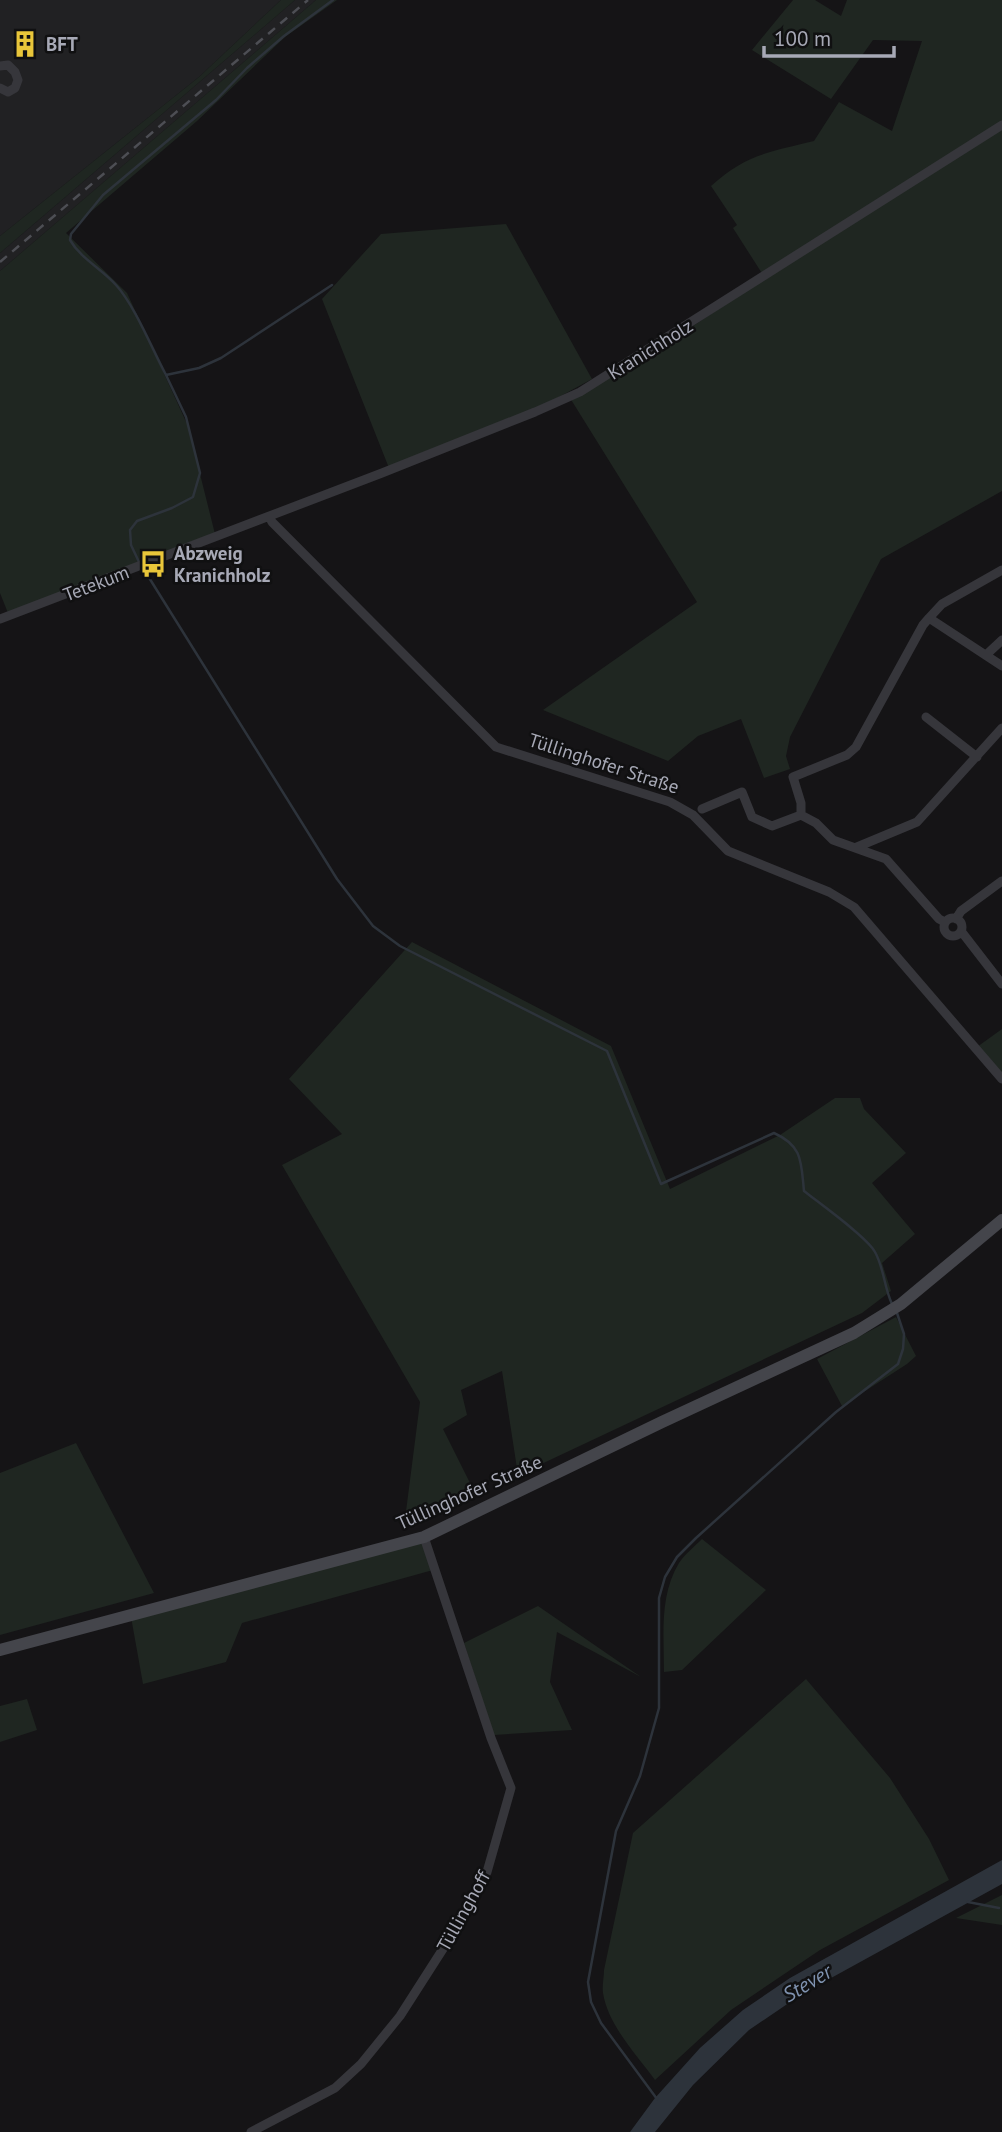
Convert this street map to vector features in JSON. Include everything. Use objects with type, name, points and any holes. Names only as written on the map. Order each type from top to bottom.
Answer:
[{"type":"main road","name":"Tüllinghofer Straße","points":[[0,1650],[424,1536],[855,1333],[901,1304],[1002,1220]]},
{"type":"street","points":[[0,66],[8,65],[18,80],[15,88],[8,92],[0,88]]},
{"type":"street","name":"Kranichholz","points":[[270,516],[536,412],[580,392],[1002,125]]},
{"type":"street","name":"Tetekum","points":[[0,620],[270,516]]},
{"type":"street","name":"Tüllinghofer Straße","points":[[270,516],[272,522],[496,747],[670,802],[693,815],[728,850],[829,892],[854,907],[1002,1079]]},
{"type":"street","points":[[801,815],[802,803],[793,778],[847,755],[856,747],[923,625],[942,604],[1002,569]]},
{"type":"street","points":[[929,618],[1002,666]]},
{"type":"street","points":[[986,655],[1002,640]]},
{"type":"street","points":[[926,718],[977,757]]},
{"type":"street","points":[[857,847],[917,822],[1002,728]]},
{"type":"street","points":[[702,809],[742,792],[752,817],[772,826],[801,815],[816,823],[834,840],[886,859]]},
{"type":"street","points":[[883,836],[882,847],[886,859],[939,919],[945,922]]},
{"type":"street","points":[[956,919],[961,911],[1002,881]]},
{"type":"street","points":[[945,922],[952,918],[961,924],[961,932],[1002,984]]},
{"type":"street","points":[[945,922],[944,930],[949,935],[956,936],[961,932]]},
{"type":"street","name":"Tüllinghoff","points":[[251,2132],[335,2088],[361,2064],[400,2016],[457,1927],[487,1872],[511,1788],[491,1738],[424,1536]]},
{"type":"shaded area","points":[[0,0],[281,0],[199,77],[0,236]]},
{"type":"shaded area","points":[[281,0],[295,0],[0,253],[0,236],[199,77]]},
{"type":"shaded area","points":[[295,0],[316,0],[0,271],[0,253]]},
{"type":"shaded area","points":[[316,0],[337,0],[285,37],[197,121],[66,233],[127,293],[188,426],[215,534],[8,613],[0,593],[0,271]]},
{"type":"shaded area","points":[[793,0],[815,0],[841,16],[847,0],[1002,0],[1002,491],[881,559],[790,737],[786,756],[790,769],[764,778],[741,719],[698,736],[668,761],[543,710],[697,602],[570,398],[687,330],[765,278],[733,228],[737,225],[711,186],[724,175],[759,156],[814,141],[839,102],[892,131],[922,41],[873,40],[831,99],[752,50]]},
{"type":"shaded area","points":[[506,224],[592,379],[535,410],[389,468],[322,299],[381,234]]},
{"type":"shaded area","points":[[412,942],[611,1046],[670,1189],[780,1135],[835,1098],[860,1098],[864,1109],[906,1153],[872,1183],[915,1234],[882,1263],[891,1291],[862,1313],[518,1475],[502,1371],[461,1390],[467,1415],[443,1429],[476,1495],[404,1527],[420,1402],[282,1165],[342,1134],[289,1079]]},
{"type":"shaded area","points":[[1002,1029],[1002,1076],[977,1047]]},
{"type":"shaded area","points":[[896,1317],[916,1356],[842,1406],[817,1359]]},
{"type":"shaded area","points":[[76,1443],[154,1593],[0,1635],[0,1473]]},
{"type":"shaded area","points":[[702,1539],[766,1590],[682,1670],[664,1672],[663,1630],[668,1589],[679,1563]]},
{"type":"shaded area","points":[[423,1540],[433,1570],[242,1623],[226,1662],[143,1684],[131,1617]]},
{"type":"shaded area","points":[[538,1606],[641,1677],[557,1632],[550,1682],[572,1730],[494,1735],[464,1643]]},
{"type":"shaded area","points":[[806,1679],[890,1778],[929,1839],[949,1880],[820,1950],[731,2010],[655,2080],[617,2028],[606,2005],[603,1990],[604,1970],[633,1833]]},
{"type":"shaded area","points":[[27,1699],[37,1730],[0,1742],[0,1706]]},
{"type":"shaded area","points":[[1002,1895],[1002,1925],[956,1918]]},
{"type":"water","name":"Stever","points":[[1002,1860],[1002,1884],[802,1994],[749,2030],[693,2085],[655,2132],[630,2132],[655,2098],[700,2048],[743,2010],[790,1978]]},
{"type":"waterway","points":[[166,375],[123,294],[75,247],[70,240],[71,234],[103,195],[216,100],[284,36],[333,0]]},
{"type":"waterway","points":[[139,562],[131,545],[130,530],[137,521],[193,497],[200,473],[186,417],[166,375],[199,368],[221,358],[332,285]]},
{"type":"waterway","points":[[143,568],[337,879],[373,926],[400,946],[607,1051],[661,1184],[774,1133],[791,1143],[799,1156],[804,1191],[853,1229],[875,1252],[892,1304]]},
{"type":"waterway","points":[[657,2099],[601,2023],[591,2002],[588,1982],[616,1831],[640,1776],[659,1708],[659,1598],[665,1577],[677,1557],[696,1538],[836,1412],[898,1364],[904,1334],[897,1313]]},
{"type":"waterway","points":[[968,1902],[999,1908]]},
{"type":"railway","points":[[0,262],[308,0]]},
{"type":"place","name":"BFT","points":[[25,44]]},
{"type":"place","name":"Abzweig Kranichholz","points":[[153,564]]}]
